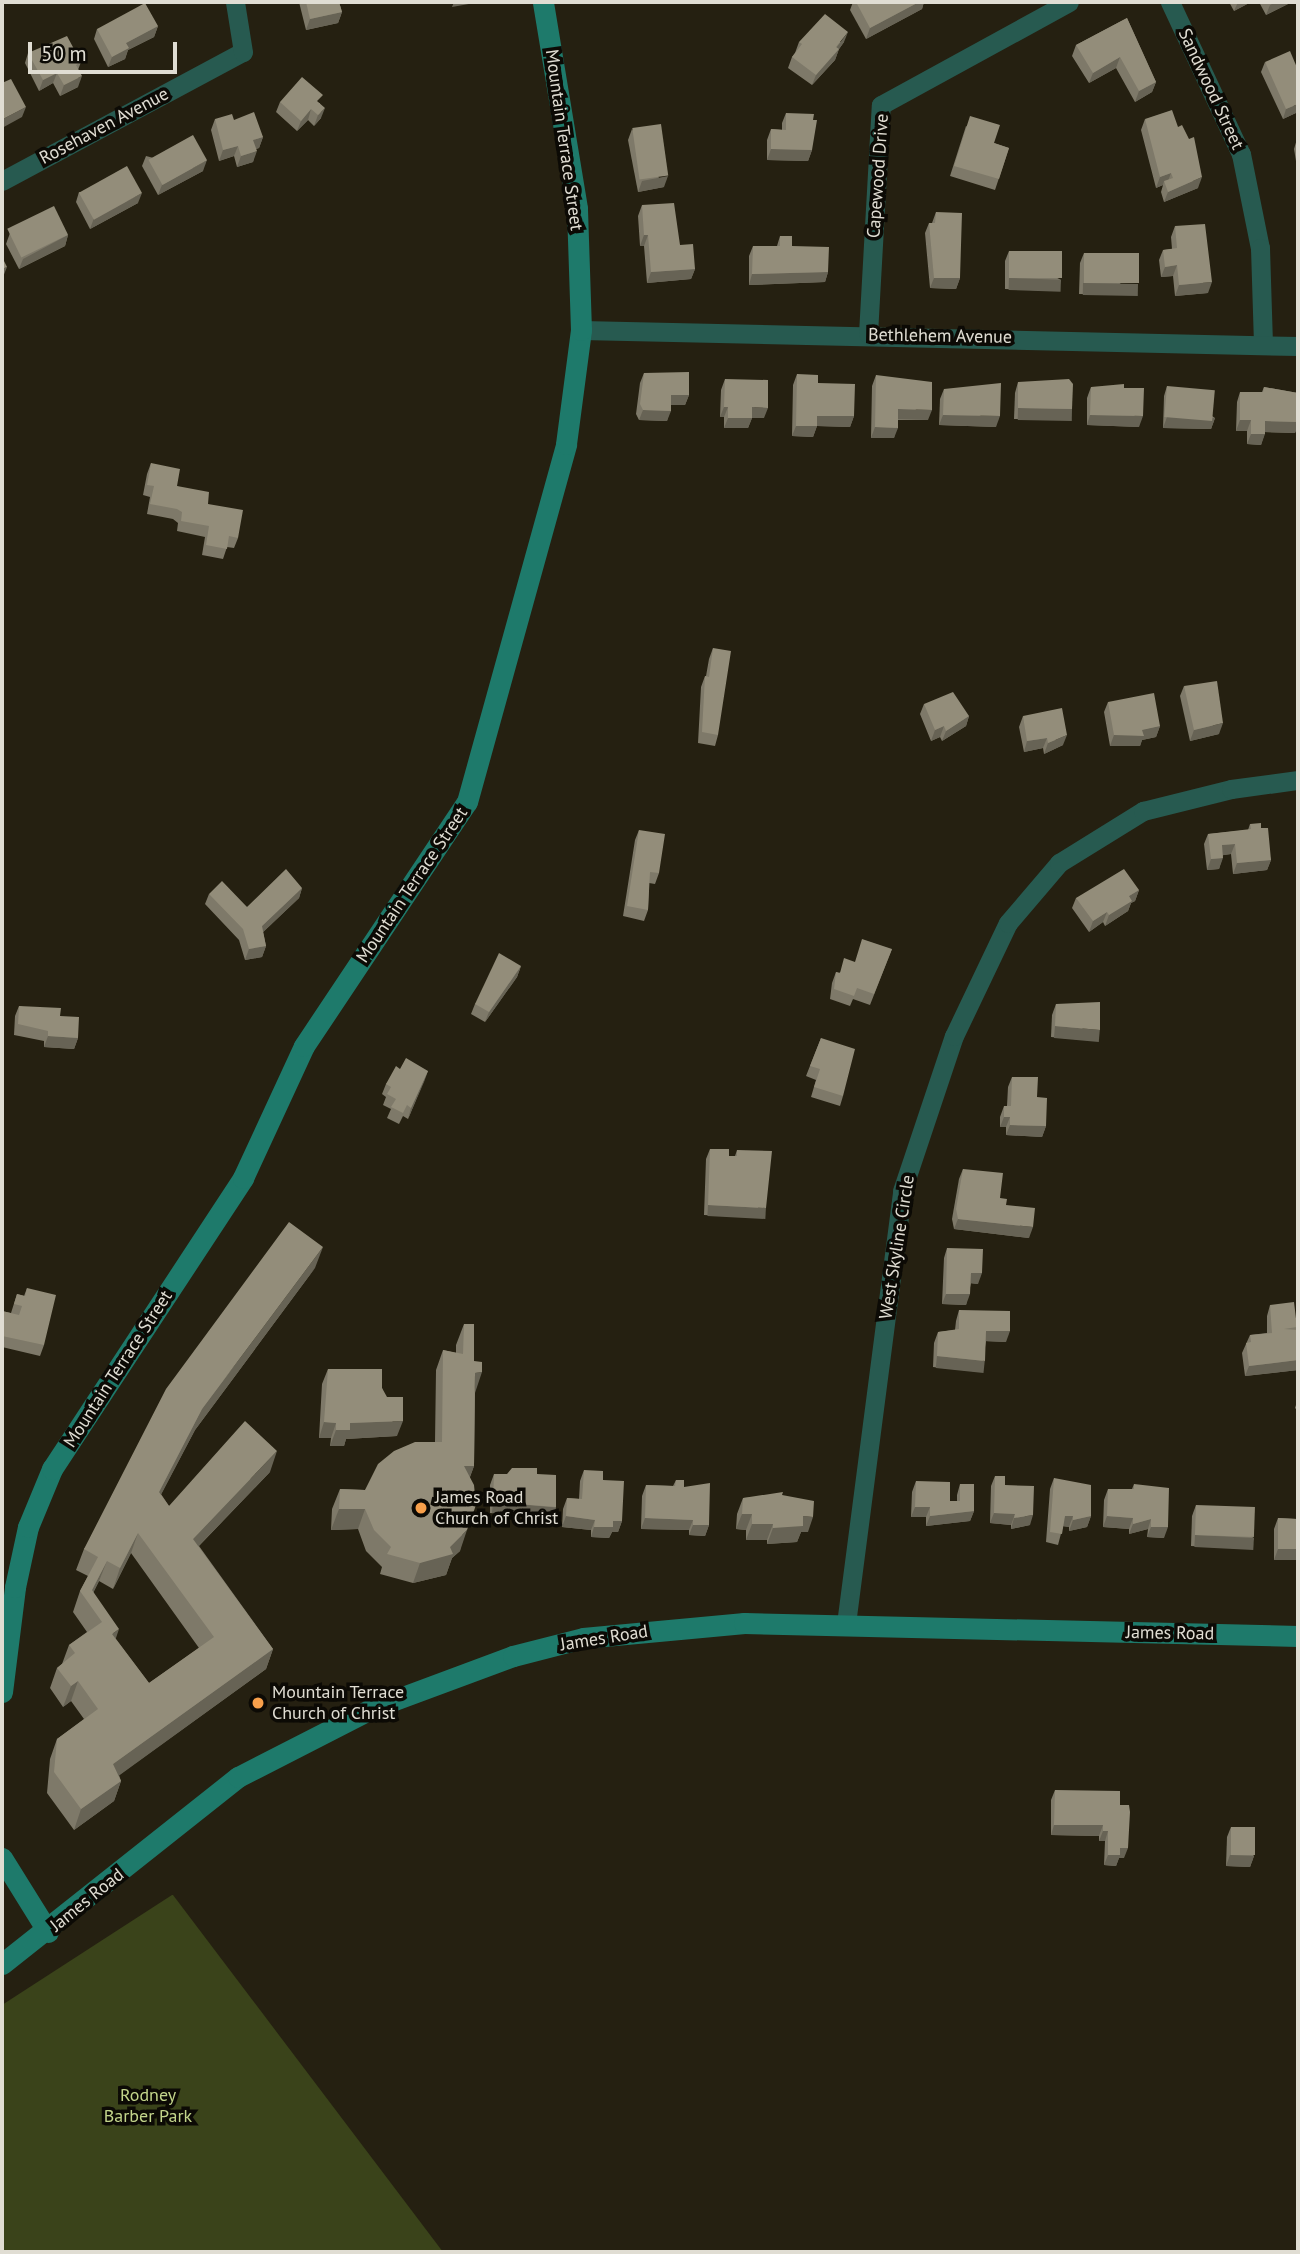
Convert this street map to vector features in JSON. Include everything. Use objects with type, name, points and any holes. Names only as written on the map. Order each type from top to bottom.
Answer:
[{"type":"street","name":"Rosehaven Avenue","points":[[2,181],[243,52],[235,2]]},
{"type":"street","name":"Mountain Terrace Street","points":[[2,1692],[28,1527],[52,1469],[243,1178],[304,1046],[467,802],[566,444],[581,330],[577,208],[543,2]]},
{"type":"street","name":"Capewood Drive","points":[[868,334],[881,105],[1069,2]]},
{"type":"street","name":"Sandwood Street","points":[[1170,2],[1241,154],[1260,248],[1263,344]]},
{"type":"street","name":"Bethlehem Avenue","points":[[581,330],[868,334],[1298,346]]},
{"type":"street","name":"West Skyline Circle","points":[[846,1624],[902,1191],[954,1036],[1002,936],[1059,863],[1143,811],[1231,789],[1298,780]]},
{"type":"street","name":"James Road","points":[[2,1964],[48,1932],[238,1777],[373,1708],[450,1678],[583,1638],[744,1623],[1298,1636]]},
{"type":"street","points":[[2,1858],[48,1932]]},
{"type":"green space","name":"Rodney Barber Park","points":[[172,1895],[443,2252],[2,2252],[2,2005]]},
{"type":"building","points":[[306,2],[339,2],[342,12],[310,19]]},
{"type":"building","points":[[856,2],[919,2],[870,28]]},
{"type":"building","points":[[145,3],[158,26],[126,43],[129,48],[112,57],[97,29]]},
{"type":"building","points":[[825,14],[848,32],[836,47],[839,49],[816,75],[792,57],[802,44],[799,42]]},
{"type":"building","points":[[1127,18],[1156,82],[1139,91],[1120,57],[1093,73],[1076,45]]},
{"type":"building","points":[[67,36],[81,62],[76,65],[82,76],[64,85],[57,73],[43,80],[28,53]]},
{"type":"building","points":[[1290,51],[1298,70],[1298,104],[1286,109],[1265,62]]},
{"type":"building","points":[[302,77],[323,95],[317,101],[325,108],[318,115],[311,109],[301,121],[280,102]]},
{"type":"building","points":[[11,79],[26,107],[3,119],[2,83]]},
{"type":"building","points":[[1172,110],[1178,127],[1182,125],[1189,139],[1194,137],[1202,177],[1168,192],[1164,181],[1173,178],[1171,173],[1160,177],[1145,119]]},
{"type":"building","points":[[254,112],[263,137],[253,140],[257,151],[241,156],[238,146],[223,150],[215,119],[232,114],[234,120]]},
{"type":"building","points":[[786,113],[814,114],[813,120],[817,120],[812,150],[771,149],[771,129],[786,130]]},
{"type":"building","points":[[970,116],[1000,125],[994,143],[1009,148],[999,179],[954,166]]},
{"type":"building","points":[[661,124],[668,175],[640,180],[632,128]]},
{"type":"building","points":[[193,135],[207,160],[162,185],[148,160]]},
{"type":"building","points":[[127,166],[142,193],[94,220],[79,193]]},
{"type":"building","points":[[674,203],[680,245],[693,244],[695,269],[651,272],[642,205]]},
{"type":"building","points":[[54,206],[68,235],[21,258],[7,229]]},
{"type":"building","points":[[936,212],[962,213],[960,278],[934,278],[929,223],[935,223]]},
{"type":"building","points":[[1205,224],[1212,282],[1179,285],[1177,265],[1165,267],[1163,250],[1177,248],[1175,226]]},
{"type":"building","points":[[780,236],[792,236],[792,246],[829,247],[828,272],[752,274],[753,246],[780,246]]},
{"type":"building","points":[[1009,251],[1062,251],[1062,278],[1009,278]]},
{"type":"building","points":[[1084,253],[1139,253],[1139,283],[1084,283]]},
{"type":"building","points":[[689,372],[689,395],[671,395],[671,411],[643,410],[640,404],[644,373]]},
{"type":"building","points":[[797,374],[818,375],[818,383],[855,384],[854,416],[817,416],[817,426],[796,426]]},
{"type":"building","points":[[876,375],[932,382],[932,410],[898,409],[898,428],[875,427]]},
{"type":"building","points":[[725,379],[768,380],[768,408],[752,407],[752,418],[728,418],[728,407],[724,407]]},
{"type":"building","points":[[1069,379],[1073,384],[1072,409],[1018,408],[1018,382]]},
{"type":"building","points":[[1001,383],[1000,416],[943,415],[944,389]]},
{"type":"building","points":[[1124,384],[1124,388],[1144,388],[1143,416],[1090,415],[1091,387]]},
{"type":"building","points":[[1167,386],[1215,390],[1212,421],[1164,417]]},
{"type":"building","points":[[1264,387],[1298,393],[1298,422],[1265,421],[1265,434],[1251,434],[1251,420],[1240,420],[1240,392],[1263,392]]},
{"type":"building","points":[[151,463],[180,469],[177,486],[209,492],[208,504],[243,510],[238,538],[229,536],[227,549],[206,545],[209,526],[181,521],[182,512],[177,509],[150,504],[154,486],[147,485]]},
{"type":"building","points":[[713,648],[731,651],[718,735],[702,732],[705,676],[709,677]]},
{"type":"building","points":[[1217,681],[1223,723],[1194,730],[1184,686]]},
{"type":"building","points":[[953,692],[969,716],[946,731],[944,726],[935,730],[924,704]]},
{"type":"building","points":[[1154,693],[1160,726],[1142,730],[1144,736],[1114,735],[1108,702]]},
{"type":"building","points":[[1062,708],[1067,735],[1048,743],[1047,738],[1027,741],[1023,716]]},
{"type":"building","points":[[1261,823],[1261,828],[1268,828],[1271,860],[1237,863],[1235,844],[1222,845],[1223,858],[1211,859],[1208,834],[1251,829],[1250,824]]},
{"type":"building","points":[[639,830],[665,834],[659,873],[650,872],[648,910],[627,906]]},
{"type":"building","points":[[286,869],[302,888],[262,926],[266,946],[249,949],[243,929],[209,894],[222,881],[247,907]]},
{"type":"building","points":[[1124,869],[1139,890],[1129,896],[1132,901],[1093,921],[1076,898]]},
{"type":"building","points":[[862,939],[892,949],[874,994],[857,988],[854,996],[834,989],[836,972],[840,973],[844,958],[855,962]]},
{"type":"building","points":[[499,953],[521,966],[489,1012],[475,1004]]},
{"type":"building","points":[[1100,1002],[1100,1030],[1055,1026],[1056,1004]]},
{"type":"building","points":[[19,1006],[61,1008],[60,1016],[79,1017],[78,1038],[48,1036],[48,1031],[18,1024]]},
{"type":"building","points":[[821,1038],[855,1049],[843,1096],[814,1087],[820,1069],[810,1066]]},
{"type":"building","points":[[406,1058],[428,1071],[411,1108],[407,1105],[403,1113],[391,1107],[396,1099],[387,1094],[391,1087],[386,1084],[396,1066],[400,1069]]},
{"type":"building","points":[[1012,1077],[1038,1077],[1037,1097],[1047,1098],[1046,1126],[1010,1125],[1010,1117],[1004,1117],[1004,1106],[1011,1106]]},
{"type":"building","points":[[710,1149],[729,1149],[729,1156],[737,1156],[737,1150],[772,1151],[766,1208],[708,1205]]},
{"type":"building","points":[[963,1169],[1003,1173],[1000,1198],[1007,1199],[1006,1205],[1035,1208],[1033,1227],[958,1219],[956,1209]]},
{"type":"building","points":[[289,1222],[323,1247],[202,1409],[159,1492],[169,1506],[245,1421],[277,1451],[193,1539],[273,1649],[113,1764],[121,1781],[81,1809],[54,1772],[57,1739],[98,1709],[78,1681],[71,1686],[57,1668],[75,1653],[69,1645],[102,1622],[80,1591],[98,1557],[84,1549],[166,1389]],"holes":[[[138,1533],[214,1637],[149,1683],[112,1634],[119,1629],[92,1590],[107,1561],[120,1568]]]},
{"type":"building","points":[[947,1248],[983,1249],[982,1273],[971,1273],[970,1294],[946,1294]]},
{"type":"building","points":[[27,1288],[56,1295],[44,1345],[2,1336],[2,1311],[19,1315],[22,1306],[14,1304],[17,1294],[25,1296]]},
{"type":"building","points":[[1294,1302],[1297,1327],[1284,1329],[1298,1330],[1298,1360],[1249,1366],[1246,1343],[1251,1342],[1250,1335],[1272,1333],[1270,1305]]},
{"type":"building","points":[[959,1310],[1010,1311],[1010,1331],[986,1331],[985,1361],[937,1356],[938,1332],[959,1329]]},
{"type":"building","points":[[464,1324],[474,1324],[474,1361],[482,1362],[482,1372],[475,1373],[474,1466],[464,1466],[474,1485],[476,1505],[467,1530],[450,1547],[453,1554],[420,1563],[387,1554],[391,1547],[374,1530],[365,1509],[339,1509],[340,1489],[365,1490],[378,1464],[394,1451],[415,1442],[442,1442],[443,1350],[463,1354]]},
{"type":"building","points":[[328,1369],[382,1369],[382,1388],[387,1397],[403,1397],[403,1421],[350,1423],[350,1430],[336,1430],[336,1423],[324,1422]]},
{"type":"building","points":[[512,1468],[537,1468],[537,1474],[556,1475],[556,1507],[493,1502],[494,1474],[507,1474]]},
{"type":"building","points":[[584,1470],[603,1471],[603,1480],[624,1481],[622,1521],[613,1521],[613,1527],[594,1527],[595,1520],[566,1516],[567,1498],[582,1499]]},
{"type":"building","points":[[995,1476],[1005,1476],[1005,1485],[1034,1486],[1033,1515],[1014,1518],[1015,1514],[994,1513]]},
{"type":"building","points":[[1054,1478],[1091,1485],[1091,1516],[1073,1520],[1073,1516],[1065,1516],[1062,1534],[1050,1532]]},
{"type":"building","points":[[676,1480],[684,1480],[684,1487],[710,1483],[709,1525],[693,1525],[693,1520],[645,1518],[646,1485],[675,1486]]},
{"type":"building","points":[[916,1481],[950,1482],[950,1501],[960,1501],[960,1484],[974,1484],[974,1511],[930,1516],[930,1507],[915,1507]]},
{"type":"building","points":[[1134,1484],[1169,1488],[1168,1527],[1151,1527],[1151,1519],[1133,1524],[1133,1518],[1107,1516],[1108,1489],[1134,1489]]},
{"type":"building","points":[[783,1492],[782,1495],[814,1501],[813,1517],[803,1516],[803,1526],[773,1528],[773,1524],[752,1524],[752,1514],[742,1514],[743,1498]]},
{"type":"building","points":[[1196,1505],[1255,1507],[1254,1537],[1195,1535]]},
{"type":"building","points":[[1278,1518],[1298,1519],[1298,1549],[1278,1549]]},
{"type":"building","points":[[1055,1790],[1120,1791],[1120,1805],[1129,1805],[1130,1812],[1128,1848],[1120,1848],[1120,1855],[1108,1855],[1108,1831],[1103,1831],[1103,1825],[1054,1825]]},
{"type":"building","points":[[1231,1827],[1255,1827],[1255,1855],[1231,1855]]},
{"type":"place","name":"James Road Church of Christ","points":[[421,1508]]},
{"type":"place","name":"Mountain Terrace Church of Christ","points":[[258,1703]]}]
